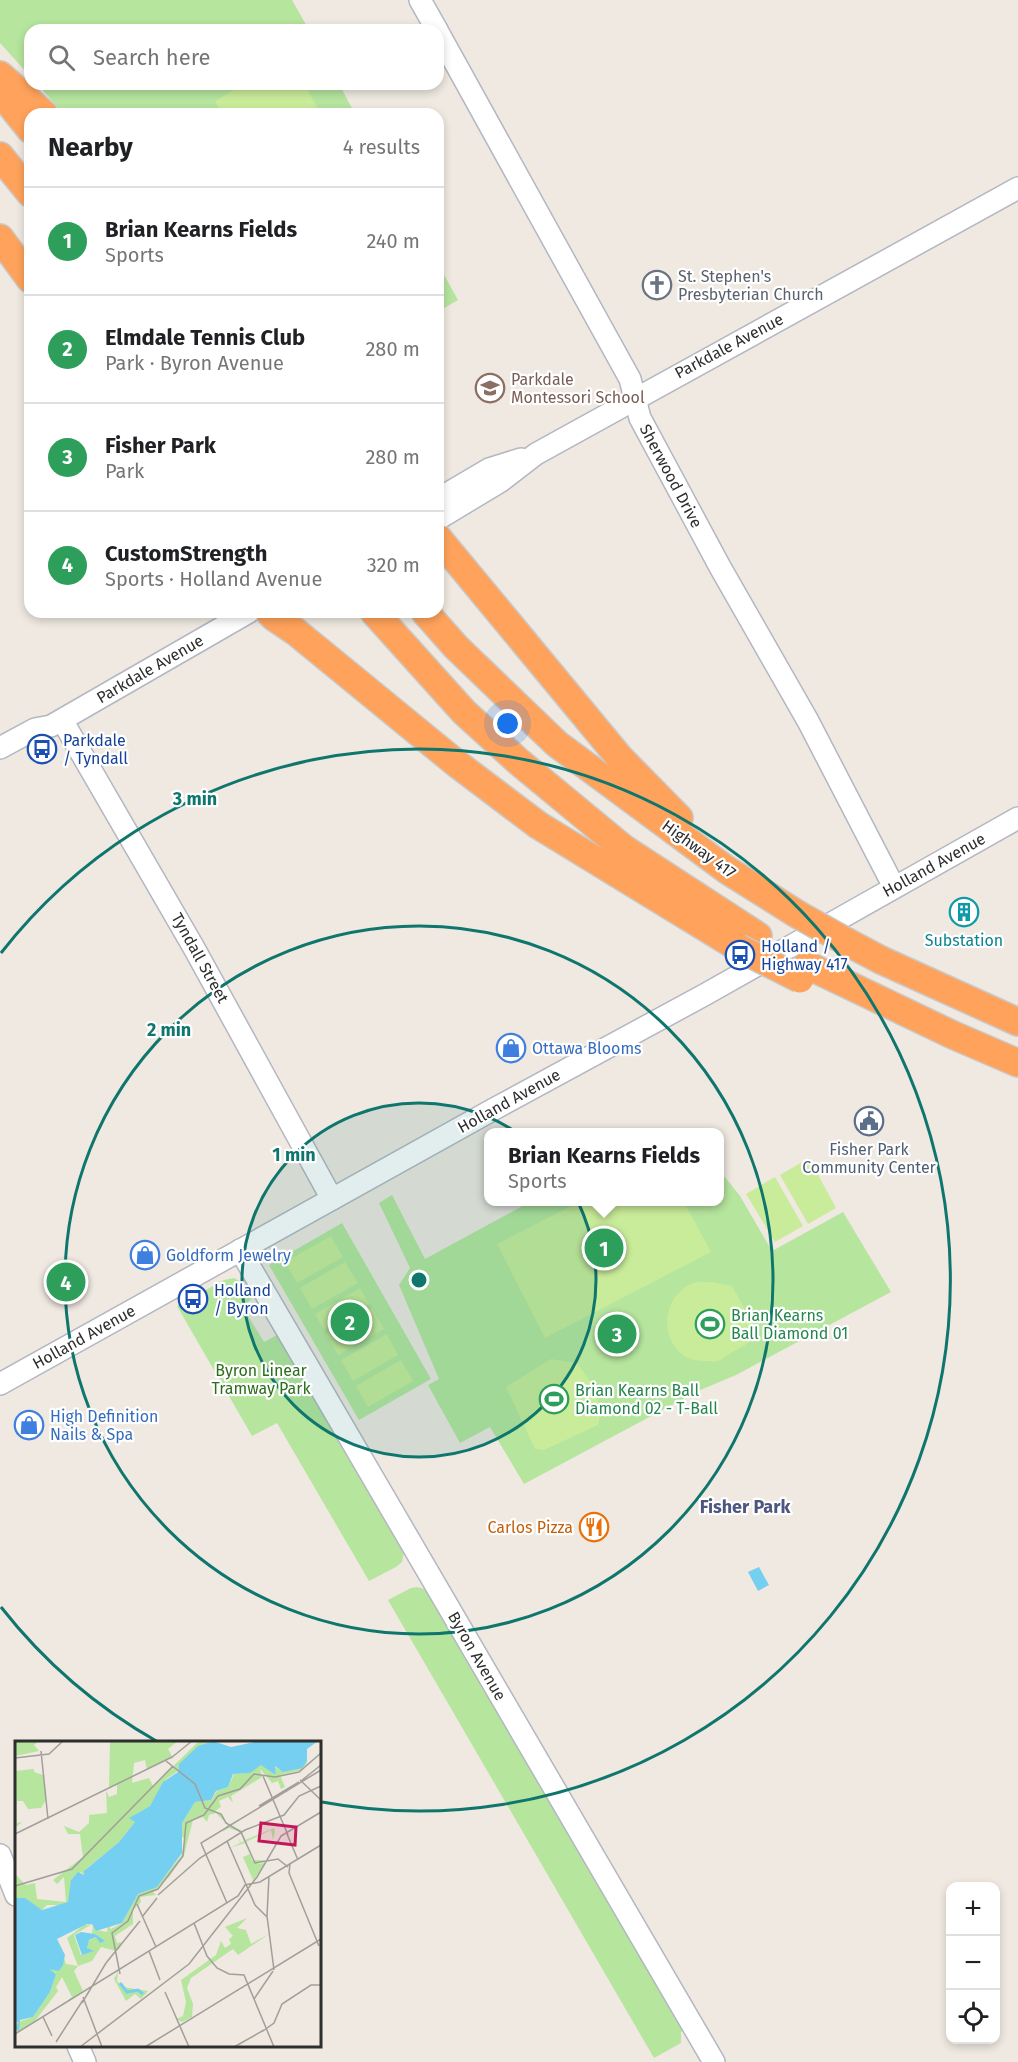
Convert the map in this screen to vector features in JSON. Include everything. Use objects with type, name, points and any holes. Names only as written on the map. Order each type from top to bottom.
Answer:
[{"type":"highway","points":[[0,75],[37,108]]},
{"type":"highway","points":[[0,92],[24,122]]},
{"type":"highway","points":[[0,156],[24,186]]},
{"type":"highway","points":[[0,238],[24,271]]},
{"type":"highway","points":[[444,545],[620,758],[727,870]]},
{"type":"highway","points":[[277,618],[456,764],[538,825],[803,972],[1018,1063]]},
{"type":"highway","points":[[379,618],[464,712],[519,762],[622,848],[748,942]]},
{"type":"highway","name":"Highway 417","points":[[430,618],[456,647],[557,744],[727,870],[797,914],[881,960],[1018,1022]]},
{"type":"street","name":"Sherwood Drive","points":[[420,0],[433,24]]},
{"type":"street","name":"Sherwood Drive","points":[[444,44],[630,379],[640,418],[720,567],[808,721],[894,886]]},
{"type":"street","name":"Parkdale Avenue","points":[[444,515],[501,482],[536,454],[1018,188]]},
{"type":"street","name":"Parkdale Avenue","points":[[444,495],[489,469],[536,454]]},
{"type":"street","name":"Parkdale Avenue","points":[[0,757],[40,738],[56,723],[239,618]]},
{"type":"street","name":"Parkdale Avenue","points":[[0,748],[35,729],[56,723]]},
{"type":"street","name":"Tyndall Street","points":[[56,723],[231,1012],[332,1199]]},
{"type":"street","name":"Holland Avenue","points":[[0,1384],[706,994],[1018,818]]},
{"type":"street","name":"Byron Avenue","points":[[240,1250],[714,2062]]},
{"type":"street","points":[[0,1855],[15,1892]]},
{"type":"street","points":[[78,2047],[85,2062]]},
{"type":"green space","points":[[0,0],[292,0],[306,24],[24,24],[24,69],[0,43]]},
{"type":"green space","points":[[42,90],[342,90],[352,108],[59,108]]},
{"type":"green space","points":[[234,90],[307,90],[318,108],[219,108],[215,101]]},
{"type":"green space","points":[[444,275],[458,300],[444,308]]},
{"type":"green space","points":[[809,1158],[836,1208],[808,1224],[780,1175]]},
{"type":"green space","points":[[724,1176],[740,1196],[772,1251],[843,1212],[891,1292],[524,1484],[490,1427],[460,1443],[428,1385],[439,1379],[399,1285],[410,1268],[379,1203],[392,1195],[425,1259],[523,1206],[724,1206]]},
{"type":"green space","points":[[775,1177],[803,1226],[775,1242],[746,1194]]},
{"type":"green space","points":[[571,1206],[686,1206],[711,1252],[545,1338],[497,1244]]},
{"type":"green space","points":[[342,1223],[431,1379],[359,1420],[269,1265]]},
{"type":"green space","points":[[331,1236],[343,1257],[297,1283],[285,1262]]},
{"type":"green space","points":[[345,1262],[358,1283],[312,1309],[300,1288]]},
{"type":"green space","name":"Byron Linear Tramway Park","points":[[234,1278],[241,1282],[252,1299],[242,1306],[264,1342],[277,1335],[404,1552],[402,1562],[396,1567],[369,1581],[277,1423],[252,1436],[177,1306],[224,1280]]},
{"type":"green space","name":"Brian Kearns Ball Diamond 01","points":[[712,1282],[732,1286],[757,1331],[748,1343],[718,1361],[704,1361],[690,1358],[679,1351],[671,1341],[668,1315],[672,1302],[681,1291],[693,1283]]},
{"type":"green space","points":[[360,1288],[369,1304],[324,1330],[315,1314]]},
{"type":"green space","points":[[372,1308],[384,1329],[338,1355],[326,1334]]},
{"type":"green space","points":[[387,1334],[398,1355],[353,1381],[341,1360]]},
{"type":"green space","name":"Brian Kearns Ball Diamond 02 - T-Ball","points":[[551,1359],[577,1363],[594,1387],[601,1411],[598,1425],[544,1450],[535,1449],[506,1387]]},
{"type":"green space","points":[[401,1360],[413,1381],[368,1407],[356,1386]]},
{"type":"green space","points":[[417,1587],[425,1589],[684,2030],[681,2032],[681,2043],[654,2058],[388,1600]]},
{"type":"water","points":[[759,1567],[769,1585],[758,1591],[748,1572]]},
{"type":"place","name":"St. Stephen's Presbyterian Church","points":[[657,285]]},
{"type":"place","name":"Parkdale Montessori School","points":[[490,388]]},
{"type":"place","name":"Parkdale / Tyndall","points":[[42,749]]},
{"type":"place","name":"Substation","points":[[964,912]]},
{"type":"place","name":"Holland / Highway 417","points":[[740,955]]},
{"type":"place","name":"Ottawa Blooms","points":[[511,1048]]},
{"type":"place","name":"Fisher Park Community Center","points":[[869,1121]]},
{"type":"place","name":"Brian Kearns Fields","points":[[604,1248]]},
{"type":"place","name":"Goldform Jewelry","points":[[145,1255]]},
{"type":"place","name":"CustomStrength","points":[[66,1282]]},
{"type":"place","name":"Holland / Byron","points":[[193,1299]]},
{"type":"place","name":"Elmdale Tennis Club","points":[[350,1322]]},
{"type":"place","name":"Brian Kearns Ball Diamond 01","points":[[710,1324]]},
{"type":"place","name":"Fisher Park","points":[[617,1334]]},
{"type":"place","name":"Brian Kearns Ball Diamond 02 - T-Ball","points":[[554,1399]]},
{"type":"place","name":"High Definition Nails & Spa","points":[[29,1425]]},
{"type":"place","name":"Carlos Pizza","points":[[594,1527]]},
{"type":"district","name":"Fisher Park","points":[[745,1507]]}]
